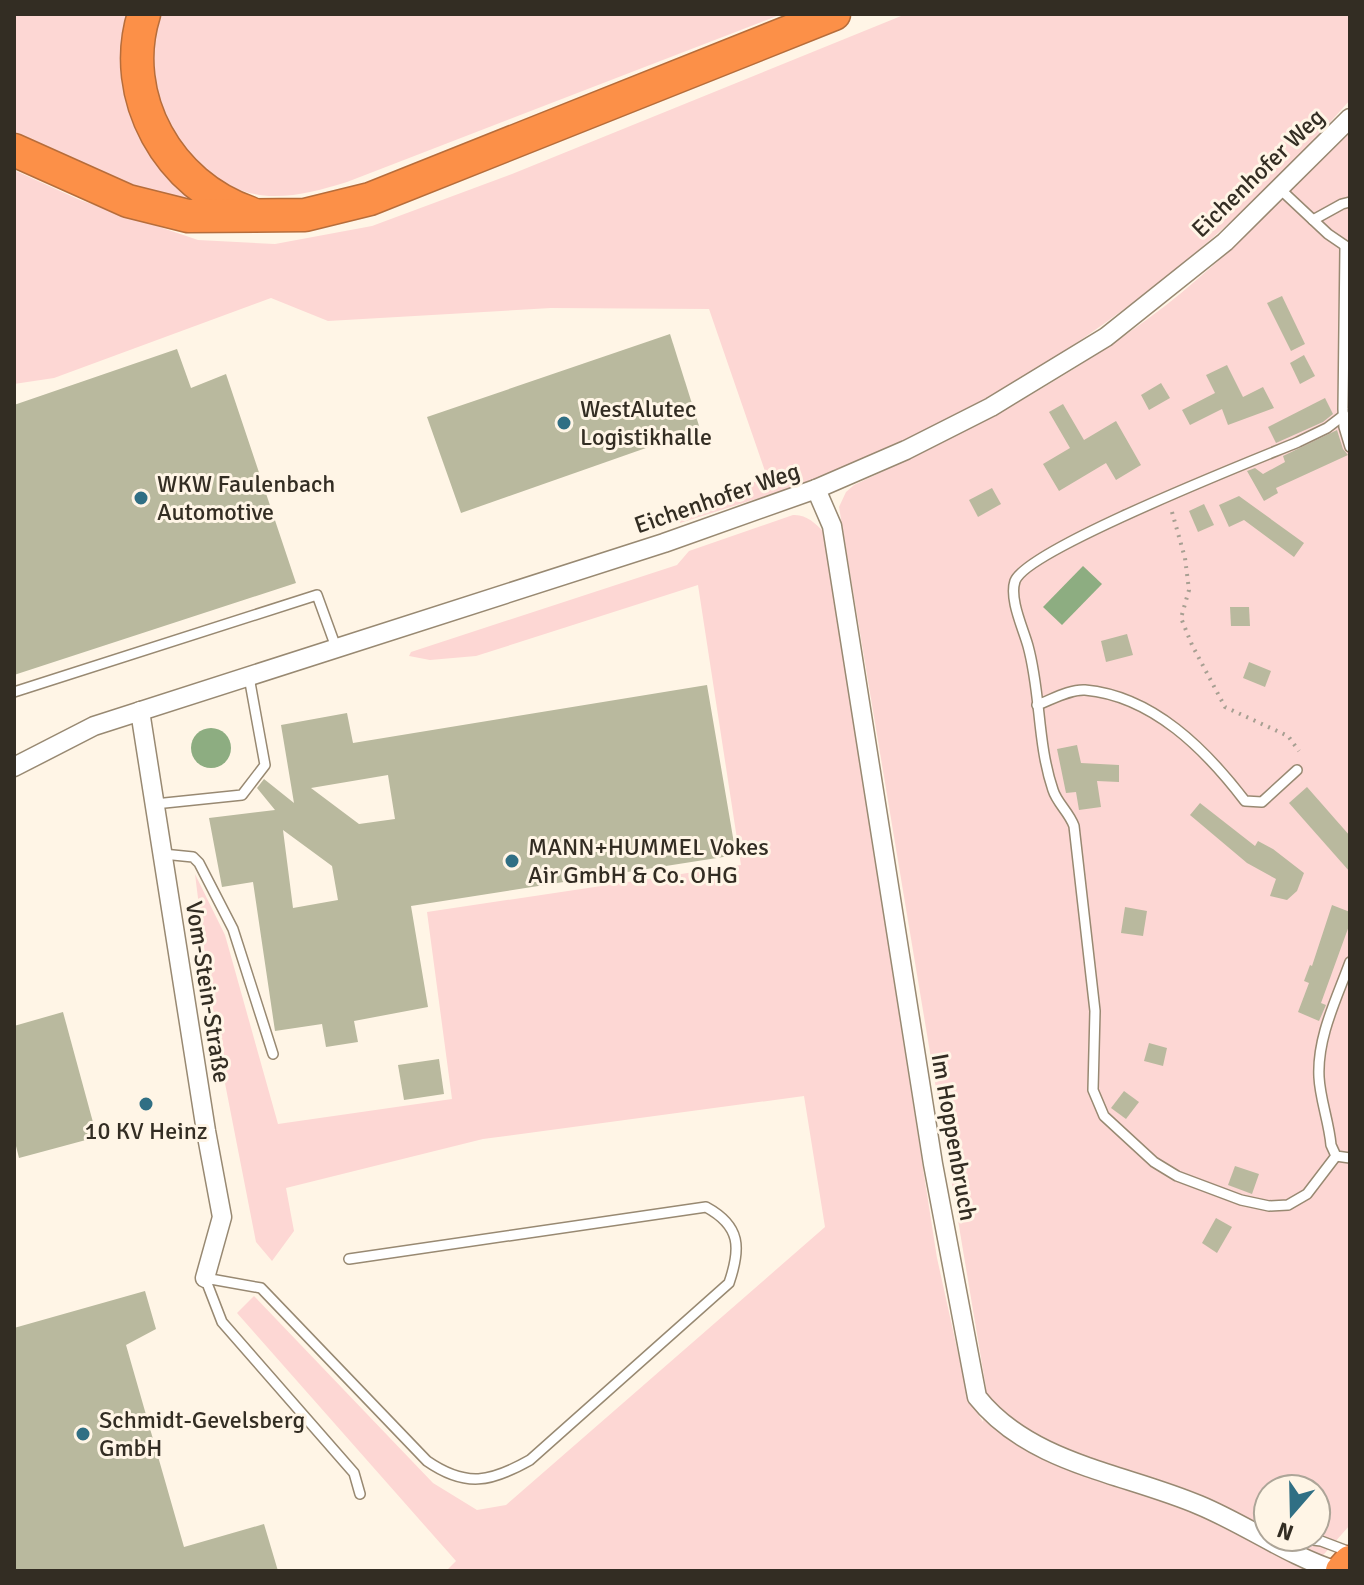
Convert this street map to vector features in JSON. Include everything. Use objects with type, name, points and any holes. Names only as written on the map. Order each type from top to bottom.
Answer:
[{"type":"highway","points":[[144,14],[138,33],[138,88],[157,135],[173,160],[204,189],[231,206],[261,217]]},
{"type":"highway","points":[[14,150],[128,201],[188,216],[305,215],[370,199],[834,14]]},
{"type":"highway","points":[[1339,1571],[1350,1562]]},
{"type":"street","name":"Eichenhofer Weg","points":[[14,767],[34,754],[94,726],[664,543],[816,489],[906,450],[991,407],[1106,337],[1225,242],[1350,118]]},
{"type":"street","name":"Im Hoppenbruch","points":[[816,489],[832,526],[933,1164],[977,1397],[992,1415],[1025,1440],[1055,1454],[1198,1504],[1252,1528]]},
{"type":"street","name":"Vom-Stein-Straße","points":[[140,711],[222,1217],[205,1278]]},
{"type":"street","name":"Im Hoppenbruch","points":[[1303,1553],[1339,1571]]},
{"type":"lane","points":[[1280,189],[1348,248],[1344,415],[1350,447]]},
{"type":"lane","points":[[1313,220],[1350,202]]},
{"type":"lane","points":[[1336,1156],[1307,1194],[1288,1205],[1269,1206],[1241,1200],[1177,1176],[1154,1162],[1104,1116],[1093,1090],[1095,1011],[1074,826],[1070,814],[1054,793],[1040,735],[1033,663],[1017,605],[1015,581],[1021,572],[1070,541],[1317,433],[1344,415]]},
{"type":"lane","points":[[14,692],[317,595],[337,650]]},
{"type":"lane","points":[[155,804],[242,795],[265,765],[249,677]]},
{"type":"lane","points":[[1037,705],[1082,690],[1122,698],[1184,733],[1225,774],[1245,801],[1262,802],[1297,770]]},
{"type":"lane","points":[[163,854],[193,857],[199,863],[233,929],[273,1054]]},
{"type":"lane","points":[[1350,962],[1330,1016],[1320,1052],[1319,1069],[1331,1145],[1336,1156],[1350,1158]]},
{"type":"lane","points":[[205,1278],[261,1288],[427,1461],[444,1473],[484,1480],[503,1475],[530,1460],[729,1283],[737,1259],[735,1236],[724,1217],[706,1207],[349,1259]]},
{"type":"lane","points":[[205,1278],[222,1322],[354,1473],[360,1494]]},
{"type":"path","points":[[1168,498],[1185,558],[1189,590],[1181,618],[1192,645],[1225,707],[1288,736],[1299,751]]},
{"type":"shaded area","points":[[14,14],[130,14],[124,42],[211,208],[130,186],[14,136]]},
{"type":"shaded area","points":[[158,14],[782,14],[347,182],[309,192],[269,196],[246,192],[224,183],[204,170],[172,134],[153,91],[149,68]]},
{"type":"shaded area","points":[[906,14],[1350,14],[1350,100],[1295,160],[1176,269],[1112,318],[1045,363],[976,404],[904,441],[811,480],[680,523],[674,509],[763,479],[766,474],[709,309],[551,308],[328,321],[271,298],[54,378],[14,384],[14,170],[80,200],[198,240],[275,244],[372,226],[512,174]]},
{"type":"shaded area","points":[[1350,130],[1350,1525],[1332,1545],[1332,1473],[1252,1473],[1252,1553],[1325,1553],[1309,1571],[446,1571],[456,1561],[237,1313],[254,1296],[433,1483],[477,1510],[506,1505],[825,1227],[804,1096],[483,1139],[286,1188],[294,1231],[272,1261],[256,1242],[214,1027],[195,874],[225,935],[278,1124],[452,1099],[427,912],[741,865],[698,585],[476,656],[430,660],[409,656],[411,652],[677,565],[689,551],[793,515],[810,520],[824,532],[937,1258],[968,1398],[983,1422],[986,1388],[839,507],[846,492],[854,485],[1014,404],[1129,333],[1214,265]]},
{"type":"shaded area","points":[[1083,566],[1102,584],[1062,625],[1043,607]]},
{"type":"shaded area","points":[[211,728],[225,734],[231,748],[225,762],[211,768],[197,762],[191,748],[197,734]]},
{"type":"building","points":[[1282,296],[1305,344],[1291,351],[1267,303]]},
{"type":"building","name":"WestAlutec Logistikhalle","points":[[670,334],[700,429],[461,513],[427,417]]},
{"type":"building","name":"WKW Faulenbach Automotive","points":[[177,349],[191,388],[226,374],[296,583],[14,675],[14,405]]},
{"type":"building","points":[[1304,355],[1315,376],[1300,384],[1290,363]]},
{"type":"building","points":[[1227,365],[1243,397],[1263,387],[1274,408],[1228,425],[1222,409],[1190,425],[1182,410],[1215,393],[1206,375]]},
{"type":"building","points":[[1161,383],[1170,398],[1149,410],[1141,395]]},
{"type":"building","points":[[1325,398],[1333,414],[1323,422],[1276,443],[1268,427]]},
{"type":"building","points":[[1063,404],[1084,440],[1116,421],[1141,465],[1116,480],[1106,463],[1059,491],[1043,464],[1070,448],[1049,412]]},
{"type":"building","points":[[1337,430],[1348,455],[1276,488],[1278,493],[1264,501],[1247,471],[1255,468],[1263,474],[1285,462],[1283,456]]},
{"type":"building","points":[[992,488],[1001,504],[978,517],[969,500]]},
{"type":"building","points":[[1239,496],[1304,543],[1294,557],[1244,520],[1229,527],[1219,505]]},
{"type":"building","points":[[1204,504],[1214,525],[1198,532],[1189,511]]},
{"type":"building","points":[[1230,607],[1249,607],[1250,626],[1231,626]]},
{"type":"building","points":[[1127,634],[1133,655],[1106,662],[1101,641]]},
{"type":"building","points":[[1249,662],[1271,671],[1265,687],[1243,678]]},
{"type":"building","name":"MANN+HUMMEL Vokes Air GmbH & Co. OHG","points":[[707,685],[736,855],[411,906],[428,1007],[354,1021],[358,1042],[326,1047],[322,1024],[275,1031],[253,882],[222,887],[209,818],[275,810],[257,788],[264,779],[294,803],[281,725],[347,713],[353,743]],"holes":[[[388,775],[395,819],[359,824],[311,788]],[[283,830],[332,866],[338,900],[293,908]]]},
{"type":"building","points":[[1077,745],[1081,763],[1119,765],[1119,782],[1097,781],[1101,807],[1079,810],[1076,792],[1066,793],[1057,749]]},
{"type":"building","points":[[1307,787],[1350,836],[1350,872],[1289,803]]},
{"type":"building","points":[[1200,803],[1255,846],[1258,841],[1273,849],[1304,873],[1297,891],[1287,900],[1270,896],[1276,879],[1247,863],[1190,815]]},
{"type":"building","points":[[1332,905],[1350,912],[1350,923],[1321,1003],[1326,1005],[1319,1021],[1298,1012],[1309,983],[1304,981]]},
{"type":"building","points":[[1125,907],[1147,911],[1143,936],[1121,933]]},
{"type":"building","points":[[63,1012],[97,1137],[19,1158],[14,1138],[14,1026]]},
{"type":"building","points":[[1149,1043],[1167,1048],[1163,1066],[1144,1061]]},
{"type":"building","points":[[439,1059],[444,1094],[404,1100],[398,1065]]},
{"type":"building","points":[[1124,1091],[1139,1102],[1126,1119],[1111,1108]]},
{"type":"building","points":[[1235,1166],[1259,1174],[1252,1194],[1228,1185]]},
{"type":"building","points":[[1216,1218],[1232,1227],[1217,1253],[1202,1243]]},
{"type":"building","name":"Schmidt-Gevelsberg GmbH","points":[[145,1291],[156,1329],[126,1345],[184,1547],[264,1524],[278,1571],[14,1571],[14,1328]]},
{"type":"place","name":"WestAlutec Logistikhalle","points":[[564,423]]},
{"type":"place","name":"WKW Faulenbach Automotive","points":[[141,498]]},
{"type":"place","name":"MANN+HUMMEL Vokes Air GmbH & Co. OHG","points":[[512,861]]},
{"type":"place","name":"10 KV Heinz","points":[[146,1104]]},
{"type":"place","name":"Schmidt-Gevelsberg GmbH","points":[[83,1434]]}]
